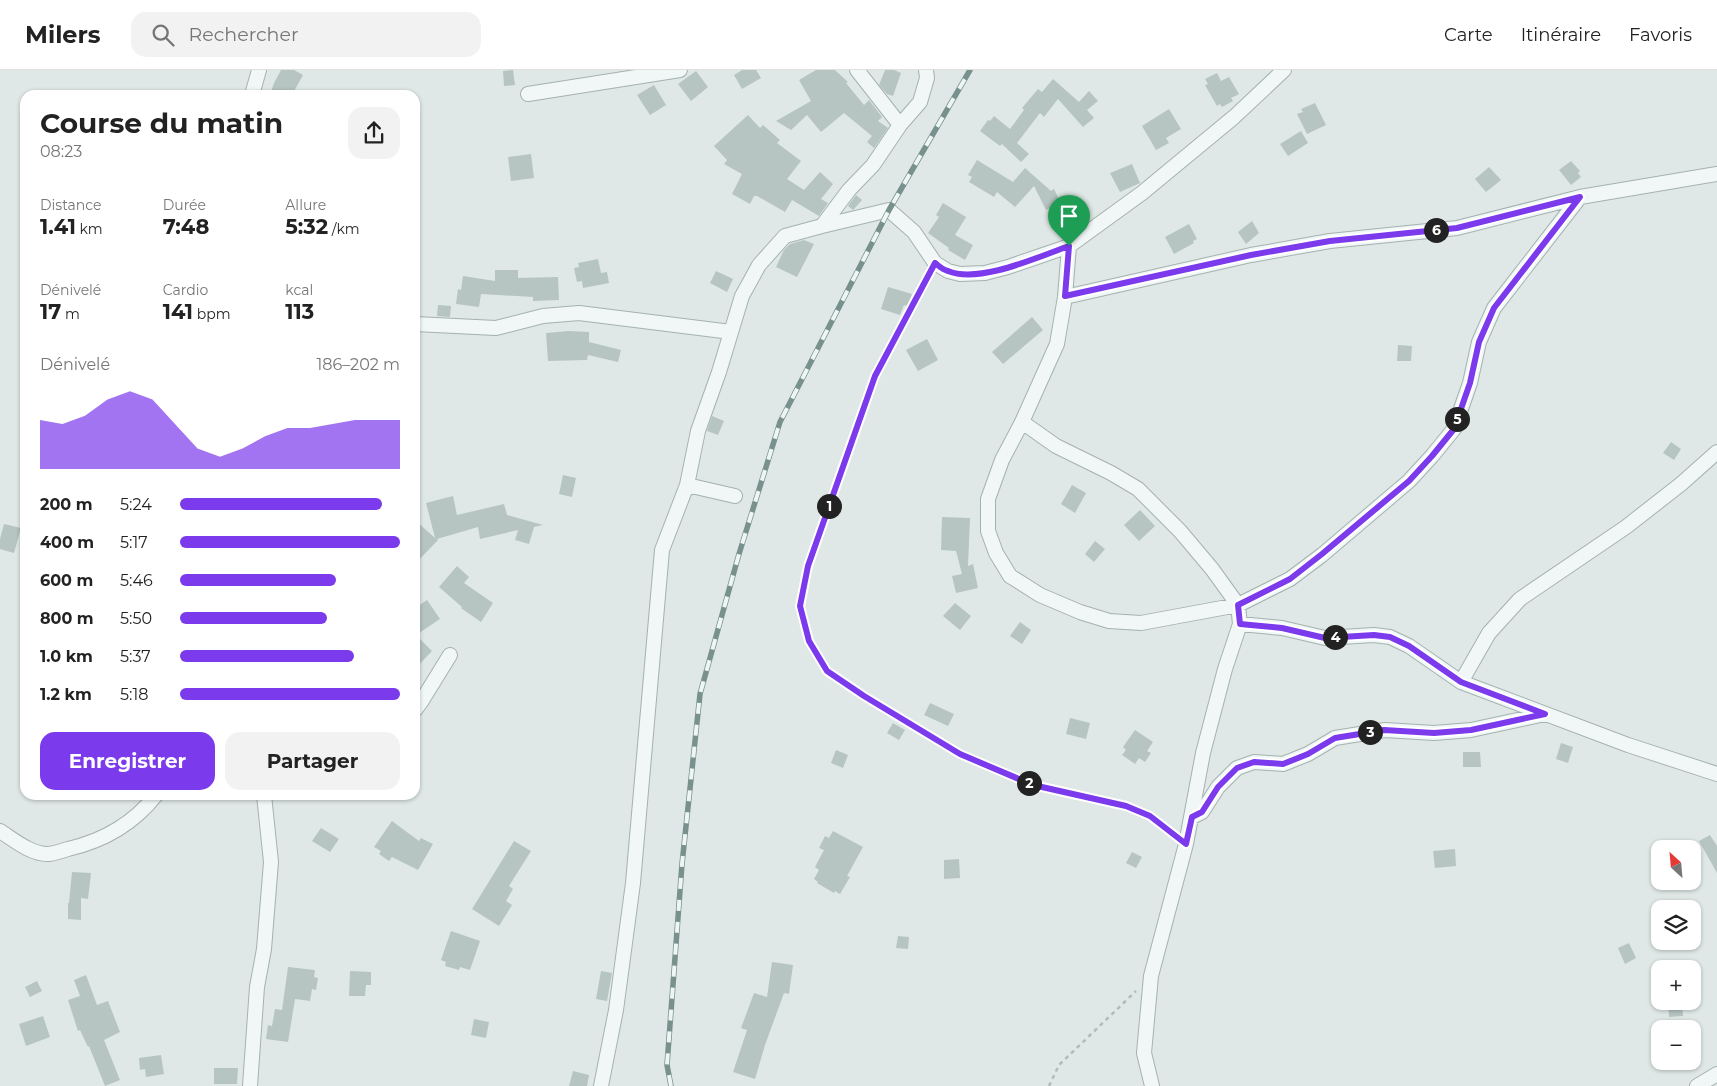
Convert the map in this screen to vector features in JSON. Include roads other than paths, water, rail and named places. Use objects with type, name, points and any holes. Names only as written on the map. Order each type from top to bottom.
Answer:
[{"type":"street","points":[[253,90],[259,70]]},
{"type":"street","points":[[528,94],[680,70]]},
{"type":"street","points":[[857,70],[900,125]]},
{"type":"street","points":[[822,226],[849,190],[873,165],[900,125],[920,102],[927,78],[926,70]]},
{"type":"street","points":[[600,1086],[616,1010],[632,883],[662,550],[687,485],[698,431],[719,372],[742,296],[759,265],[785,236],[889,210],[914,232],[935,263],[948,271],[960,274],[985,273],[1069,246],[1142,193],[1234,117],[1284,70]]},
{"type":"street","points":[[1065,296],[1251,255],[1330,241],[1457,228],[1580,197],[1717,174]]},
{"type":"street","points":[[1069,246],[1065,296],[1056,344],[1022,422],[1002,460],[988,499],[988,531],[996,553],[1010,576],[1040,595],[1080,612],[1109,621],[1141,623],[1238,605],[1290,579],[1409,481],[1454,429],[1470,383],[1479,342],[1494,308],[1580,197]]},
{"type":"street","points":[[420,324],[496,328],[543,316],[579,313],[731,332]]},
{"type":"street","points":[[1022,422],[1056,446],[1111,473],[1138,489],[1180,531],[1212,569],[1238,605],[1240,624],[1225,669],[1203,753],[1186,844],[1151,976],[1144,1053],[1152,1086]]},
{"type":"street","points":[[1461,682],[1490,633],[1520,599],[1626,527],[1681,484],[1717,452]]},
{"type":"street","points":[[687,485],[735,496]]},
{"type":"street","points":[[1240,624],[1282,628],[1325,638],[1374,635],[1390,637],[1409,646],[1461,682],[1628,745],[1717,774]]},
{"type":"street","points":[[420,703],[450,655]]},
{"type":"street","points":[[1192,817],[1202,812],[1218,787],[1237,768],[1254,762],[1283,764],[1308,754],[1335,738],[1384,730],[1434,733],[1471,730],[1545,714]]},
{"type":"street","points":[[0,831],[30,849],[48,854],[83,846],[122,828],[145,810],[152,800]]},
{"type":"street","points":[[250,1086],[257,987],[264,949],[271,862],[265,800]]},
{"type":"street","points":[[1697,1086],[1717,1074]]},
{"type":"railway","points":[[671,1086],[667,1065],[682,864],[700,694],[739,554],[780,422],[889,210],[970,70]]}]
